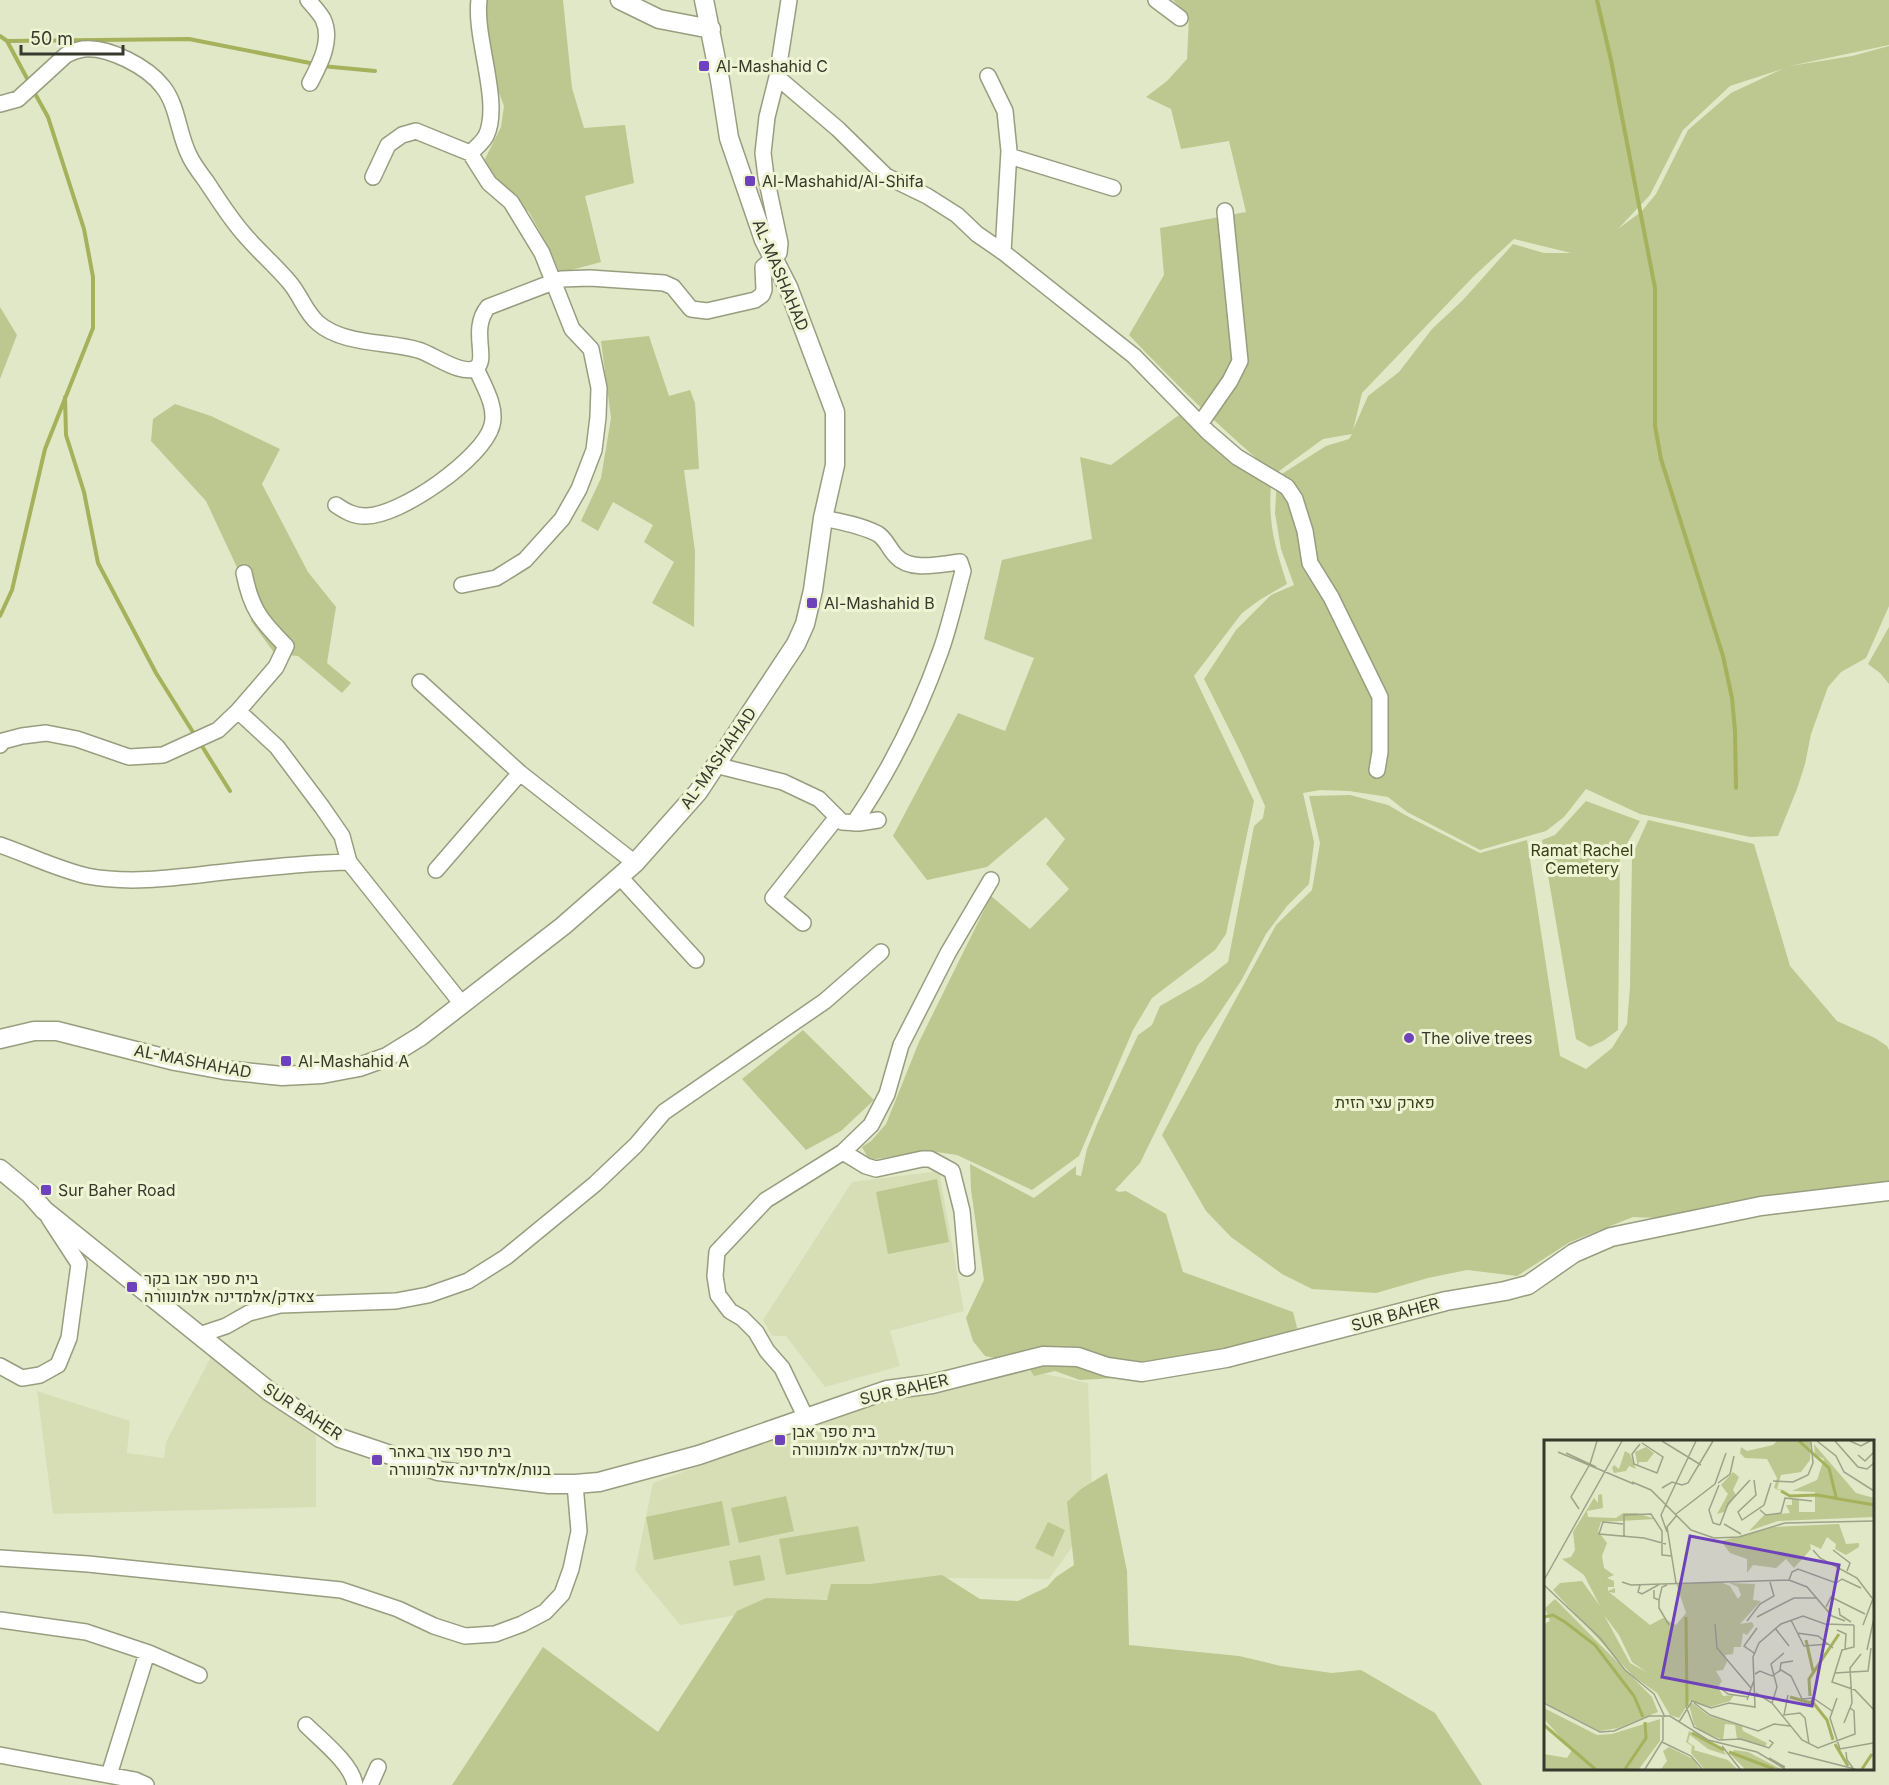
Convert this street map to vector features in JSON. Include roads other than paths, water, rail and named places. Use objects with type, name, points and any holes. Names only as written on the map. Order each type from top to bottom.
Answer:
[{"type":"street","points":[[308,0],[320,15],[327,33],[321,63],[310,83]]},
{"type":"street","points":[[470,153],[482,143],[487,133],[492,108],[483,54],[479,0]]},
{"type":"street","points":[[620,0],[659,19],[711,29]]},
{"type":"street","name":"AL-MASHAHAD","points":[[0,1039],[34,1031],[57,1030],[175,1061],[224,1070],[282,1076],[322,1074],[359,1067],[387,1057],[421,1036],[563,926],[635,863],[698,792],[796,644],[805,624],[813,590],[823,518],[835,465],[835,412],[788,287],[764,240],[729,138],[704,0]]},
{"type":"street","points":[[336,505],[349,513],[367,516],[391,510],[407,504],[426,492],[475,453],[488,436],[493,423],[493,410],[476,368],[482,356],[478,325],[481,315],[488,307],[554,281],[590,278],[664,284],[673,287],[691,309],[707,311],[755,300],[762,295],[764,290],[763,267],[779,253],[780,243],[763,153],[767,117],[777,77],[789,0]]},
{"type":"street","points":[[1156,0],[1180,18]]},
{"type":"street","points":[[0,104],[18,99],[66,55],[74,51],[81,49],[101,51],[132,63],[151,74],[164,87],[189,154],[222,206],[242,232],[292,286],[307,312],[320,325],[337,335],[419,350],[457,369],[476,368]]},
{"type":"street","points":[[988,76],[1005,111],[1009,156],[1003,252]]},
{"type":"street","points":[[777,77],[838,129],[886,176],[927,196],[957,216],[1134,356],[1200,424],[1237,456],[1287,486],[1295,499],[1305,531],[1310,563],[1331,597],[1380,697],[1380,752],[1377,770]]},
{"type":"street","points":[[373,177],[388,145],[402,135],[416,131],[470,153],[489,183],[512,202],[543,253],[572,329],[591,349],[598,387],[598,417],[594,450],[579,489],[562,519],[525,560],[496,578],[462,585]]},
{"type":"street","points":[[1009,156],[1113,188]]},
{"type":"street","points":[[1200,424],[1230,381],[1240,361],[1225,212]]},
{"type":"street","points":[[823,518],[867,529],[881,536],[903,562],[917,566],[960,562],[963,570],[941,649],[907,734],[876,791],[854,823]]},
{"type":"street","points":[[0,745],[3,741],[22,736],[46,733],[77,739],[129,757],[163,755],[218,730],[238,711],[276,667],[286,646],[273,633],[252,604],[244,573]]},
{"type":"street","points":[[420,682],[520,772],[635,863]]},
{"type":"street","points":[[238,711],[277,747],[342,836],[348,862],[462,1004]]},
{"type":"street","points":[[715,765],[783,782],[819,799],[842,822],[878,820]]},
{"type":"street","points":[[436,870],[520,772]]},
{"type":"street","points":[[803,923],[773,898],[837,818]]},
{"type":"street","points":[[0,845],[64,870],[114,879],[176,878],[306,863],[348,862]]},
{"type":"street","points":[[620,877],[696,960]]},
{"type":"street","points":[[806,1418],[782,1368],[756,1332],[742,1318],[730,1311],[718,1295],[715,1276],[717,1252],[766,1200],[843,1152],[871,1125],[887,1094],[901,1046],[948,953],[991,880]]},
{"type":"street","points":[[199,1335],[226,1326],[249,1313],[280,1305],[396,1301],[428,1295],[468,1281],[506,1257],[595,1184],[636,1145],[664,1112],[825,1001],[881,952]]},
{"type":"street","points":[[843,1152],[866,1166],[876,1169],[930,1159],[952,1171],[962,1211],[967,1268]]},
{"type":"street","name":"SUR BAHER","points":[[0,1169],[30,1194],[44,1210],[270,1392],[340,1438],[438,1471],[549,1484],[599,1482],[638,1473],[699,1455],[887,1390],[932,1384],[1043,1356],[1077,1358],[1142,1372],[1226,1358],[1446,1301],[1527,1285],[1574,1253],[1611,1237],[1761,1206],[1889,1191]]},
{"type":"street","points":[[0,1366],[22,1378],[40,1375],[58,1365],[69,1338],[79,1264],[44,1210]]},
{"type":"street","points":[[0,1558],[100,1565],[342,1590],[398,1609],[434,1626],[465,1636],[495,1634],[545,1612],[562,1594],[571,1569],[579,1531],[576,1484]]},
{"type":"street","points":[[0,1620],[86,1632],[147,1653],[199,1675]]},
{"type":"street","points":[[109,1775],[147,1653]]},
{"type":"street","points":[[306,1725],[347,1767],[355,1785]]},
{"type":"street","points":[[0,1755],[135,1780],[146,1785]]},
{"type":"street","points":[[370,1785],[378,1767]]},
{"type":"waterway","points":[[1597,0],[1611,60],[1655,288],[1655,426],[1661,459],[1723,656],[1732,698],[1736,788]]},
{"type":"waterway","points":[[0,36],[7,41],[30,84]]},
{"type":"waterway","points":[[7,41],[189,39],[315,64]]},
{"type":"waterway","points":[[322,66],[375,71]]},
{"type":"waterway","points":[[0,616],[12,590],[45,449],[93,328],[93,277],[84,229],[48,117],[33,90]]},
{"type":"waterway","points":[[65,397],[66,435],[84,492],[98,563],[156,673],[196,737]]},
{"type":"waterway","points":[[200,743],[230,791]]},
{"type":"place","name":"Al-Mashahid C","points":[[704,66]]},
{"type":"place","name":"Al-Mashahid/Al-Shifa","points":[[750,181]]},
{"type":"place","name":"Al-Mashahid B","points":[[812,603]]},
{"type":"place","name":"The olive trees","points":[[1409,1038]]},
{"type":"place","name":"Al-Mashahid A","points":[[286,1061]]},
{"type":"place","name":"Sur Baher Road","points":[[46,1190]]},
{"type":"place","name":"בית ספר אבו בקר צאדק/אלמדינה אלמונוורה","points":[[132,1287]]},
{"type":"place","name":"בית ספר אבן רשד/אלמדינה אלמונוורה","points":[[780,1440]]},
{"type":"place","name":"בית ספר צור באהר בנות/אלמדינה אלמונוורה","points":[[377,1460]]},
{"type":"park label","name":"Ramat Rachel Cemetery","points":[[1582,859]]},
{"type":"park label","name":"פארק עצי הזית","points":[[1385,1102]]}]
